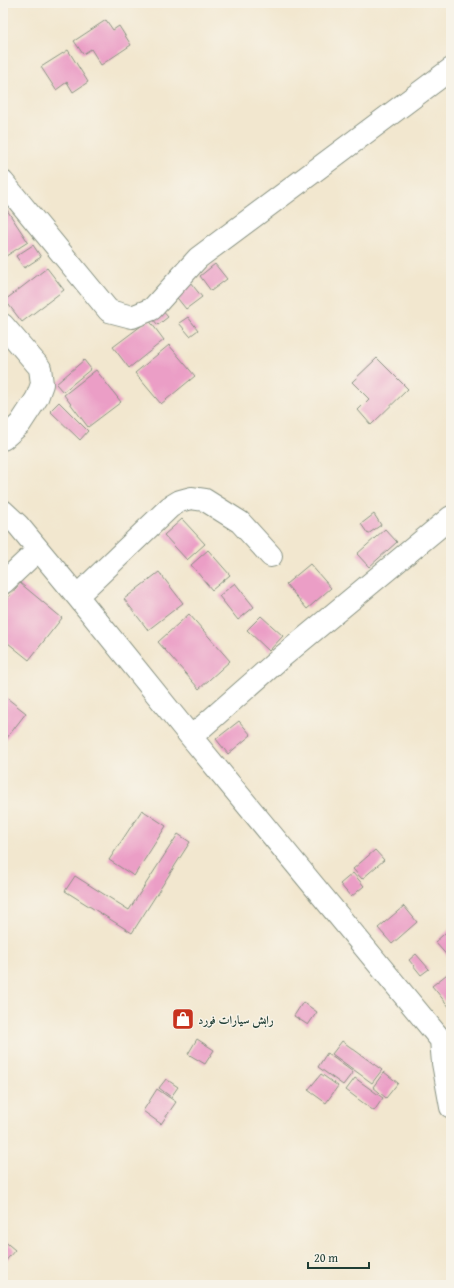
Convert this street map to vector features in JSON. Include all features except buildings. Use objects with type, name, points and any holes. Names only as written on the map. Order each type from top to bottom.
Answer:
[{"type":"street","points":[[3,182],[109,311],[132,317],[152,309],[198,258],[451,69]]},
{"type":"street","points":[[3,325],[40,368],[42,384],[37,398],[20,424],[3,439]]},
{"type":"street","points":[[77,596],[170,507],[180,501],[192,498],[205,500],[240,522],[271,556]]},
{"type":"street","points":[[3,511],[18,525],[191,737],[446,1036],[443,1063],[451,1107]]},
{"type":"street","points":[[191,737],[283,656],[451,517]]},
{"type":"street","points":[[3,583],[38,550]]},
{"type":"place","name":"رابش سيارات فورد","points":[[183,1019]]}]
